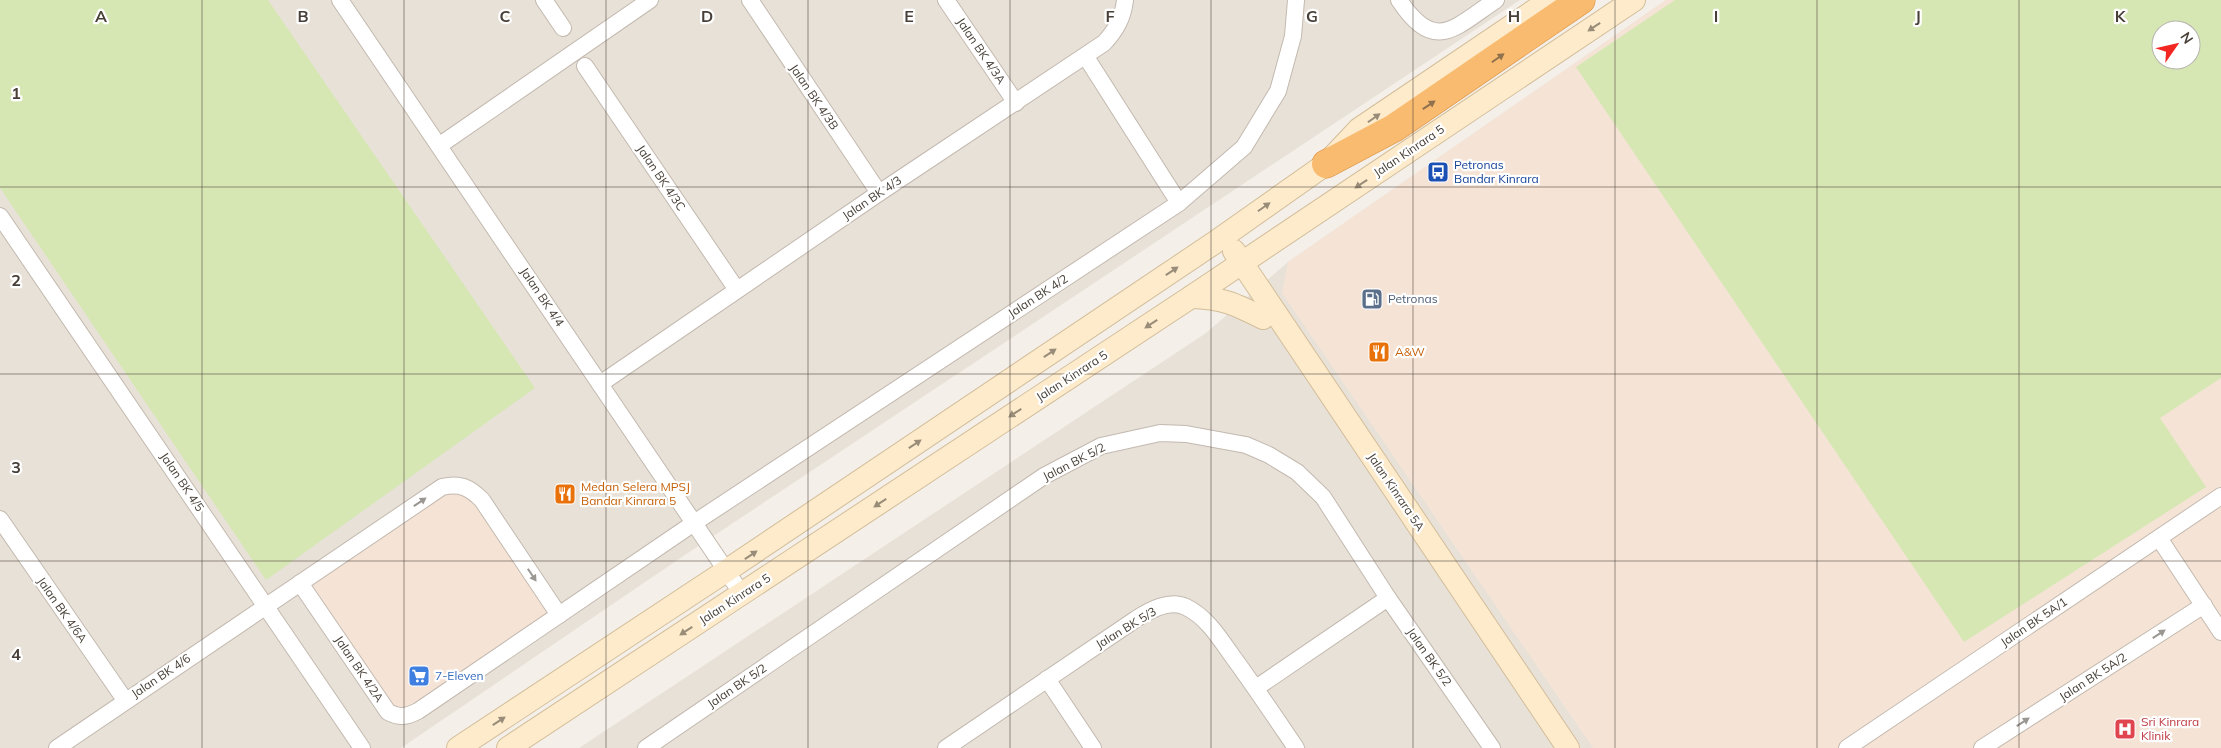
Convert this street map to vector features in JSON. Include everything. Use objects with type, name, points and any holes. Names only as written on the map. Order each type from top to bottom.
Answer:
[{"type":"highway","points":[[1326,164],[1394,128],[1582,0]]},
{"type":"main road","points":[[458,748],[726,571],[1219,239],[1326,164],[1359,129],[1550,0]]},
{"type":"main road","name":"Jalan Kinrara 5","points":[[508,748],[1274,242],[1634,0]]},
{"type":"main road","name":"Jalan Kinrara 5A","points":[[1219,239],[1237,266],[1263,318],[1550,748]]},
{"type":"main road","points":[[1262,294],[1261,276],[1264,259],[1274,242]]},
{"type":"main road","name":"Jalan Kinrara 5A","points":[[1237,266],[1262,294],[1568,748]]},
{"type":"main road","points":[[1191,297],[1217,298],[1231,302],[1263,318]]},
{"type":"street","name":"Jalan BK 4/4","points":[[340,0],[440,145],[742,594]]},
{"type":"street","points":[[544,0],[563,28]]},
{"type":"street","points":[[440,145],[650,0]]},
{"type":"street","name":"Jalan BK 4/3B","points":[[750,0],[879,193]]},
{"type":"street","name":"Jalan BK 4/3A","points":[[946,0],[1016,103]]},
{"type":"street","name":"Jalan BK 4/3","points":[[600,384],[879,193],[1104,43],[1116,31],[1124,11],[1124,0]]},
{"type":"street","name":"Jalan BK 4/2","points":[[694,523],[1178,203],[1244,147],[1278,91],[1293,36],[1296,0]]},
{"type":"street","points":[[1399,0],[1418,24],[1431,31],[1443,32],[1454,28],[1496,0]]},
{"type":"street","points":[[1086,56],[1178,203]]},
{"type":"street","name":"Jalan BK 4/3C","points":[[585,66],[736,290]]},
{"type":"street","name":"Jalan BK 4/5","points":[[0,216],[362,748]]},
{"type":"street","name":"Jalan BK 5/2","points":[[646,748],[1044,476],[1101,446],[1152,434],[1186,434],[1246,445],[1269,455],[1298,472],[1323,497],[1388,598],[1492,748]]},
{"type":"street","points":[[266,606],[442,487],[454,484],[465,486],[482,500],[559,615]]},
{"type":"street","name":"Jalan BK 5A/1","points":[[1847,748],[2221,496]]},
{"type":"street","name":"Jalan BK 4/6A","points":[[0,519],[125,700]]},
{"type":"street","name":"Jalan BK 4/2A","points":[[300,583],[388,712],[396,716],[406,717],[418,711],[694,523]]},
{"type":"street","points":[[2159,538],[2221,632]]},
{"type":"street","points":[[1256,688],[1388,598]]},
{"type":"street","name":"Jalan BK 5/3","points":[[946,748],[1136,618],[1150,610],[1168,604],[1185,606],[1212,628],[1256,688],[1296,748]]},
{"type":"street","name":"Jalan BK 5A/2","points":[[1982,748],[2204,605]]},
{"type":"street","name":"Jalan BK 4/6","points":[[56,748],[266,606]]},
{"type":"street","points":[[1047,679],[1093,748]]},
{"type":"shaded area","points":[[0,0],[1520,0],[682,557],[401,748],[0,748]]},
{"type":"shaded area","points":[[1666,0],[2221,0],[2221,748],[579,748],[1206,333],[1288,262]]},
{"type":"shaded area","points":[[1666,0],[2221,0],[2221,748],[1593,748],[1282,293],[1288,262]]},
{"type":"shaded area","points":[[464,493],[475,504],[549,611],[413,706],[402,710],[392,706],[310,585],[445,494]]},
{"type":"green space","points":[[0,0],[268,0],[535,388],[266,580],[0,188]]},
{"type":"green space","points":[[1675,0],[2221,0],[2221,378],[2160,418],[2206,487],[1964,642],[1576,67]]},
{"type":"place","name":"Petronas Bandar Kinrara","points":[[1438,172]]},
{"type":"place","name":"Petronas","points":[[1372,299]]},
{"type":"place","name":"A&W","points":[[1379,352]]},
{"type":"place","name":"Medan Selera MPSJ Bandar Kinrara 5","points":[[565,494]]},
{"type":"place","name":"7-Eleven","points":[[419,676]]},
{"type":"place","name":"Sri Kinrara Klinik","points":[[2125,729]]}]
